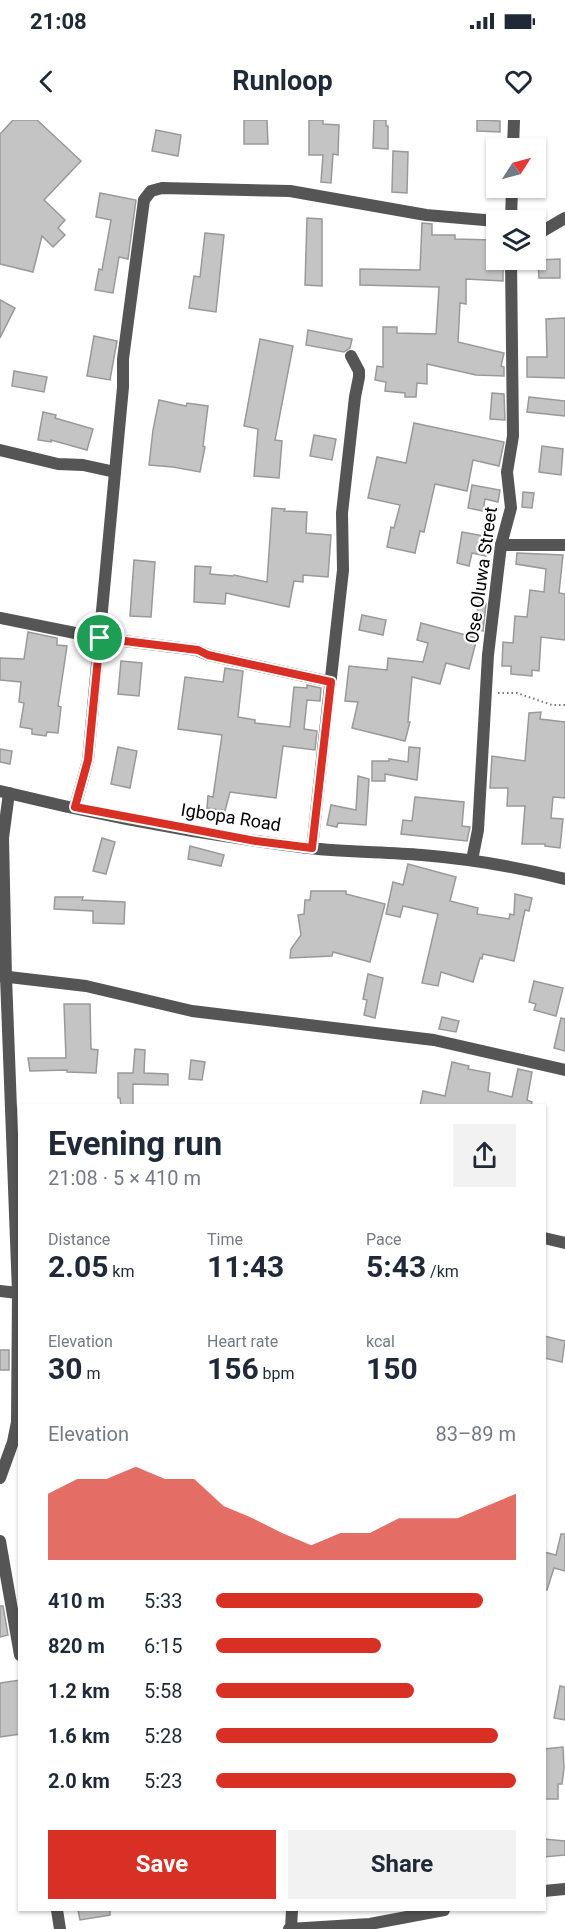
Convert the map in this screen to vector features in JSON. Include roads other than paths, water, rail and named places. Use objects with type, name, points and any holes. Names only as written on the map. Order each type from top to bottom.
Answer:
[{"type":"street","points":[[513,138],[514,120]]},
{"type":"street","points":[[75,807],[88,760],[125,347],[144,200],[151,191],[162,188],[290,191],[426,215],[486,220]]},
{"type":"street","points":[[546,229],[565,218]]},
{"type":"street","name":"Ose Oluwa Street","points":[[472,860],[478,830],[488,655],[501,545],[511,508],[507,472],[513,436],[511,270]]},
{"type":"street","points":[[312,848],[343,570],[342,513],[359,376],[359,371],[351,356]]},
{"type":"street","points":[[0,450],[58,464],[83,465],[115,472]]},
{"type":"street","points":[[501,545],[565,545]]},
{"type":"street","points":[[0,618],[100,638],[198,650],[208,655],[331,682]]},
{"type":"street","points":[[0,1478],[17,1422],[18,1293],[3,976],[5,792]]},
{"type":"street","name":"Igbopa Road","points":[[5,792],[256,841],[312,848],[472,860],[565,879]]},
{"type":"street","points":[[3,976],[86,986],[192,1011],[434,1040],[565,1070]]},
{"type":"street","points":[[546,1238],[565,1243]]},
{"type":"street","points":[[0,1291],[18,1293]]},
{"type":"street","points":[[0,1541],[18,1644]]},
{"type":"street","points":[[546,1891],[565,1888]]},
{"type":"street","points":[[57,1911],[60,1929]]},
{"type":"street","points":[[292,1911],[290,1929],[370,1924],[439,1911]]}]
